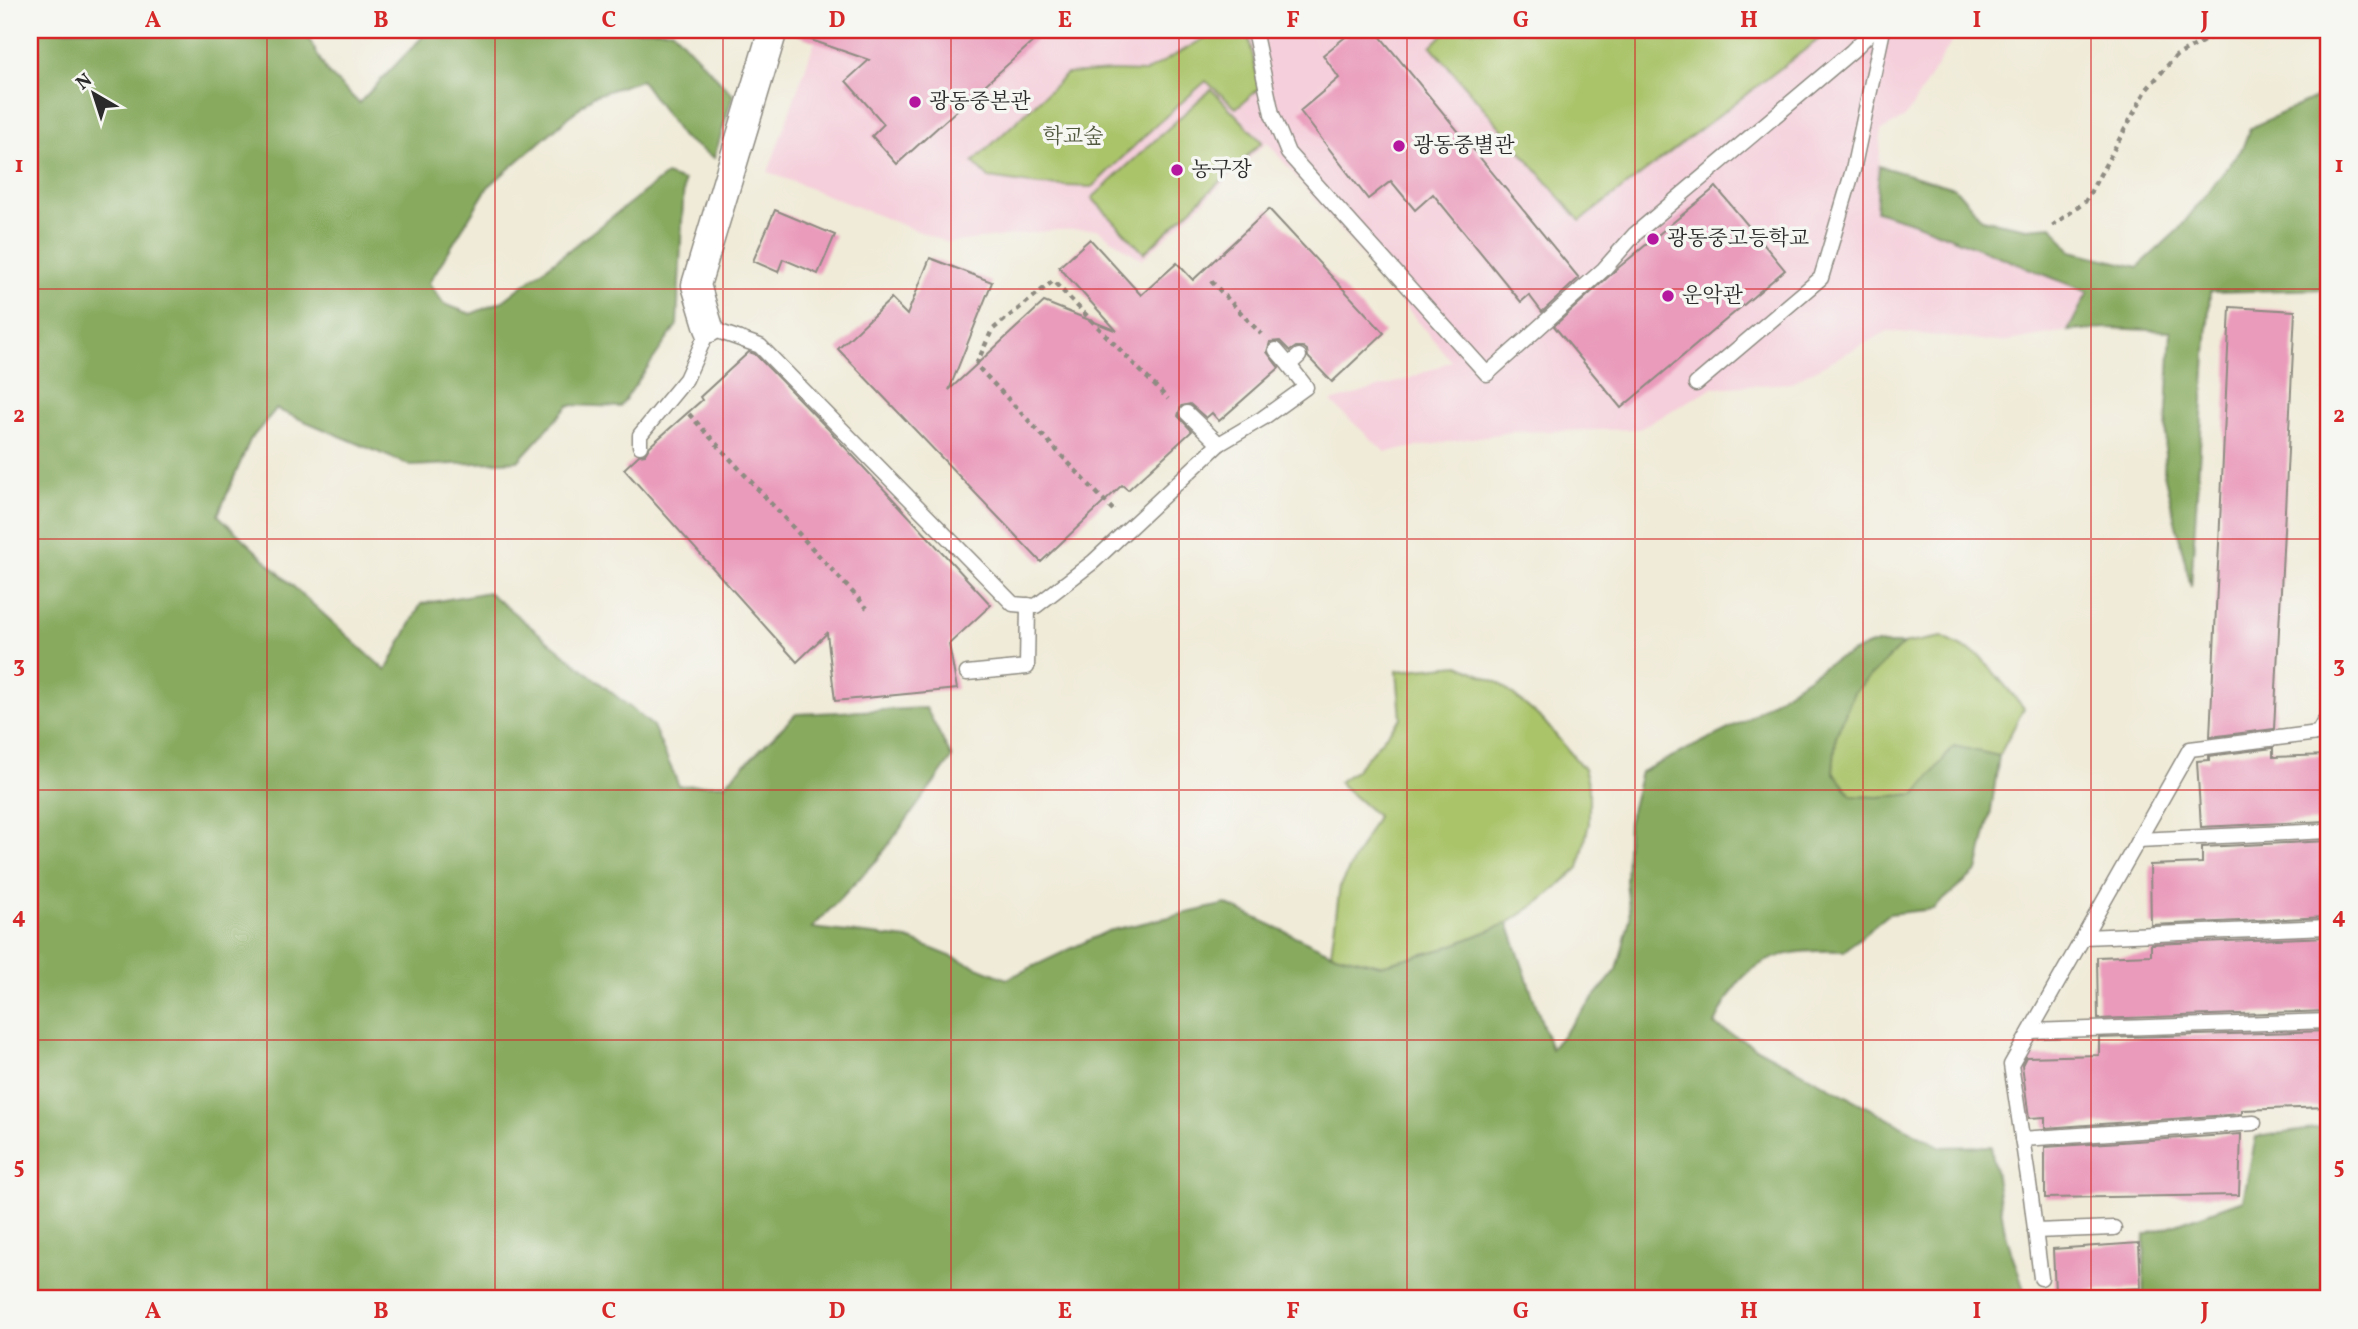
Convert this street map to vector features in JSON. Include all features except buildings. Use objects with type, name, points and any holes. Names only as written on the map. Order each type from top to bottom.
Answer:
[{"type":"street","points":[[709,328],[696,285],[773,30]]},
{"type":"lane","points":[[1254,30],[1272,114],[1288,153],[1487,374],[1604,269],[1635,234],[1852,51],[1872,30]]},
{"type":"lane","points":[[1696,384],[1821,278],[1853,170],[1883,30]]},
{"type":"lane","points":[[640,446],[640,435],[686,379],[709,328],[760,346],[948,544],[1013,604],[1036,606],[1093,562],[1219,444],[1263,418],[1306,387],[1294,361],[1276,350]]},
{"type":"lane","points":[[1187,414],[1219,444]]},
{"type":"lane","points":[[967,673],[1027,667],[1028,605]]},
{"type":"lane","points":[[2041,1278],[2011,1065],[2190,749],[2318,733],[2328,715]]},
{"type":"lane","points":[[2138,840],[2328,831]]},
{"type":"lane","points":[[2084,937],[2328,927]]},
{"type":"lane","points":[[2031,1031],[2328,1021]]},
{"type":"lane","points":[[2022,1139],[2253,1123]]},
{"type":"lane","points":[[2035,1231],[2114,1228]]},
{"type":"path","points":[[2052,226],[2085,202],[2147,89],[2176,56],[2224,30]]},
{"type":"path","points":[[1129,527],[976,365],[992,330],[1053,281],[1171,402]]},
{"type":"path","points":[[1211,281],[1276,350]]},
{"type":"path","points":[[672,395],[867,608]]},
{"type":"shaded area","name":"광동중고등학교","points":[[819,30],[1959,30],[1905,118],[1881,131],[1877,211],[1915,223],[2089,292],[2068,331],[2001,342],[1888,331],[1790,383],[1712,388],[1639,429],[1511,432],[1385,452],[1331,402],[1408,379],[1451,361],[1267,142],[1142,260],[1097,229],[1055,230],[948,243],[768,172]]},
{"type":"green space","points":[[30,30],[304,30],[327,72],[359,103],[429,30],[672,30],[733,95],[714,158],[682,137],[641,80],[593,96],[488,187],[429,283],[444,304],[471,314],[503,301],[666,175],[684,181],[677,325],[620,407],[569,405],[518,461],[411,466],[276,409],[250,440],[218,515],[386,671],[421,604],[488,592],[653,726],[679,786],[725,784],[796,714],[926,708],[952,758],[878,859],[812,928],[908,939],[1007,979],[1108,931],[1226,904],[1331,953],[1380,965],[1443,949],[1508,923],[1551,1049],[1617,970],[1630,918],[1626,881],[1628,823],[1641,772],[1743,722],[1829,663],[1871,644],[1903,644],[1854,692],[1836,736],[1833,772],[1852,796],[1916,794],[1954,746],[1999,756],[1991,811],[1977,871],[1933,909],[1889,914],[1844,951],[1787,954],[1750,971],[1729,997],[1714,1025],[1941,1147],[1991,1146],[2005,1232],[2027,1299],[30,1299]]},
{"type":"green space","name":"학교숲","points":[[1219,30],[1247,30],[1260,88],[1236,108],[1206,81],[1092,187],[1039,185],[989,178],[973,162],[1067,74],[1145,72]]},
{"type":"green space","points":[[1448,30],[1831,30],[1580,221],[1431,46]]},
{"type":"green space","name":"농구장","points":[[1211,89],[1262,142],[1144,253],[1092,198]]},
{"type":"green space","points":[[2328,92],[2328,289],[2210,292],[2191,587],[2164,474],[2171,331],[2107,328],[2068,331],[2088,292],[1915,223],[1876,211],[1879,166],[1955,188],[1982,219],[2027,228],[2052,226],[2071,251],[2138,267],[2178,230],[2242,149],[2250,128]]},
{"type":"green space","points":[[1942,637],[1980,656],[2024,708],[1999,756],[1954,746],[1916,794],[1852,796],[1833,773],[1836,736],[1854,692],[1903,644]]},
{"type":"green space","points":[[1459,665],[1499,683],[1543,720],[1584,769],[1589,786],[1589,823],[1579,868],[1542,900],[1508,923],[1443,949],[1380,965],[1331,953],[1340,886],[1377,816],[1338,782],[1355,771],[1401,718],[1397,671]]},
{"type":"green space","points":[[2328,1127],[2328,1299],[2143,1299],[2145,1235],[2243,1200],[2256,1137]]},
{"type":"place","name":"광동중본관","points":[[915,102]]},
{"type":"place","name":"광동중별관","points":[[1399,146]]},
{"type":"place","name":"농구장","points":[[1177,170]]},
{"type":"place","name":"광동중고등학교","points":[[1653,239]]},
{"type":"place","name":"운악관","points":[[1668,296]]}]
